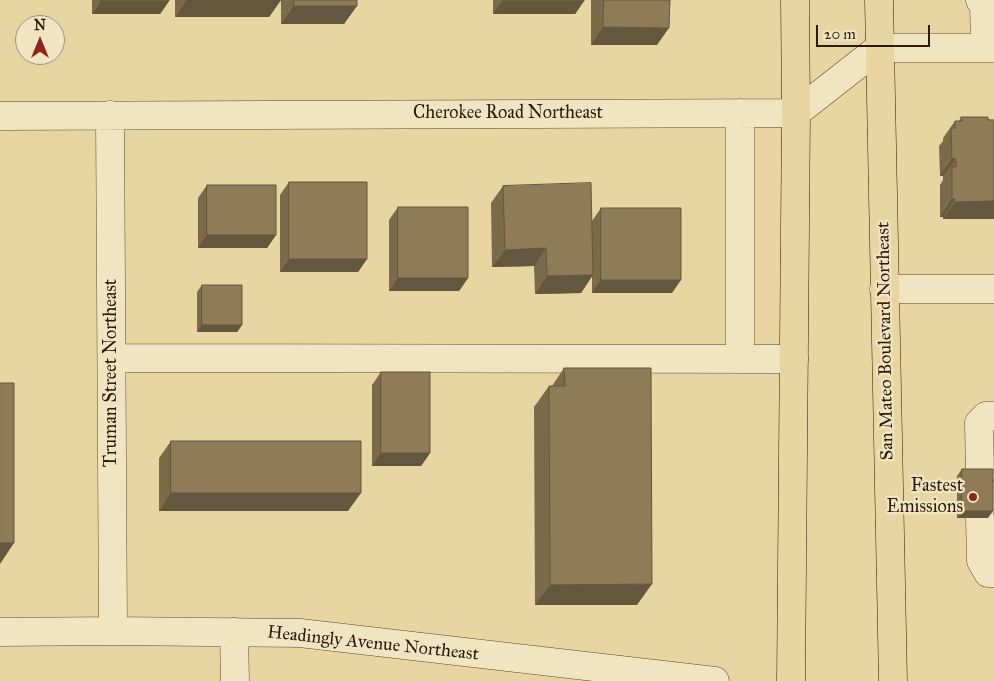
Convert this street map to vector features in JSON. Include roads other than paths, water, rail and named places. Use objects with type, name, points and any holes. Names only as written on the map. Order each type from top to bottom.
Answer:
[{"type":"main road","points":[[791,681],[796,113],[795,0]]},
{"type":"main road","name":"San Mateo Boulevard Northeast","points":[[879,0],[893,681]]},
{"type":"street","points":[[796,113],[879,48],[990,48],[984,4],[980,0]]},
{"type":"street","points":[[740,113],[740,359]]},
{"type":"street","name":"Cherokee Road Northeast","points":[[0,116],[796,113]]},
{"type":"street","name":"Truman Street Northeast","points":[[110,116],[112,631]]},
{"type":"street","points":[[884,289],[994,289]]},
{"type":"street","points":[[112,358],[794,359]]},
{"type":"street","points":[[980,476],[979,423],[986,416],[994,416]]},
{"type":"street","points":[[980,518],[981,561],[988,573],[994,573]]},
{"type":"street","name":"Headingly Avenue Northeast","points":[[0,632],[300,633],[715,681]]},
{"type":"street","points":[[234,632],[235,681]]},
{"type":"place","name":"Fastest Emissions","points":[[973,497]]}]
